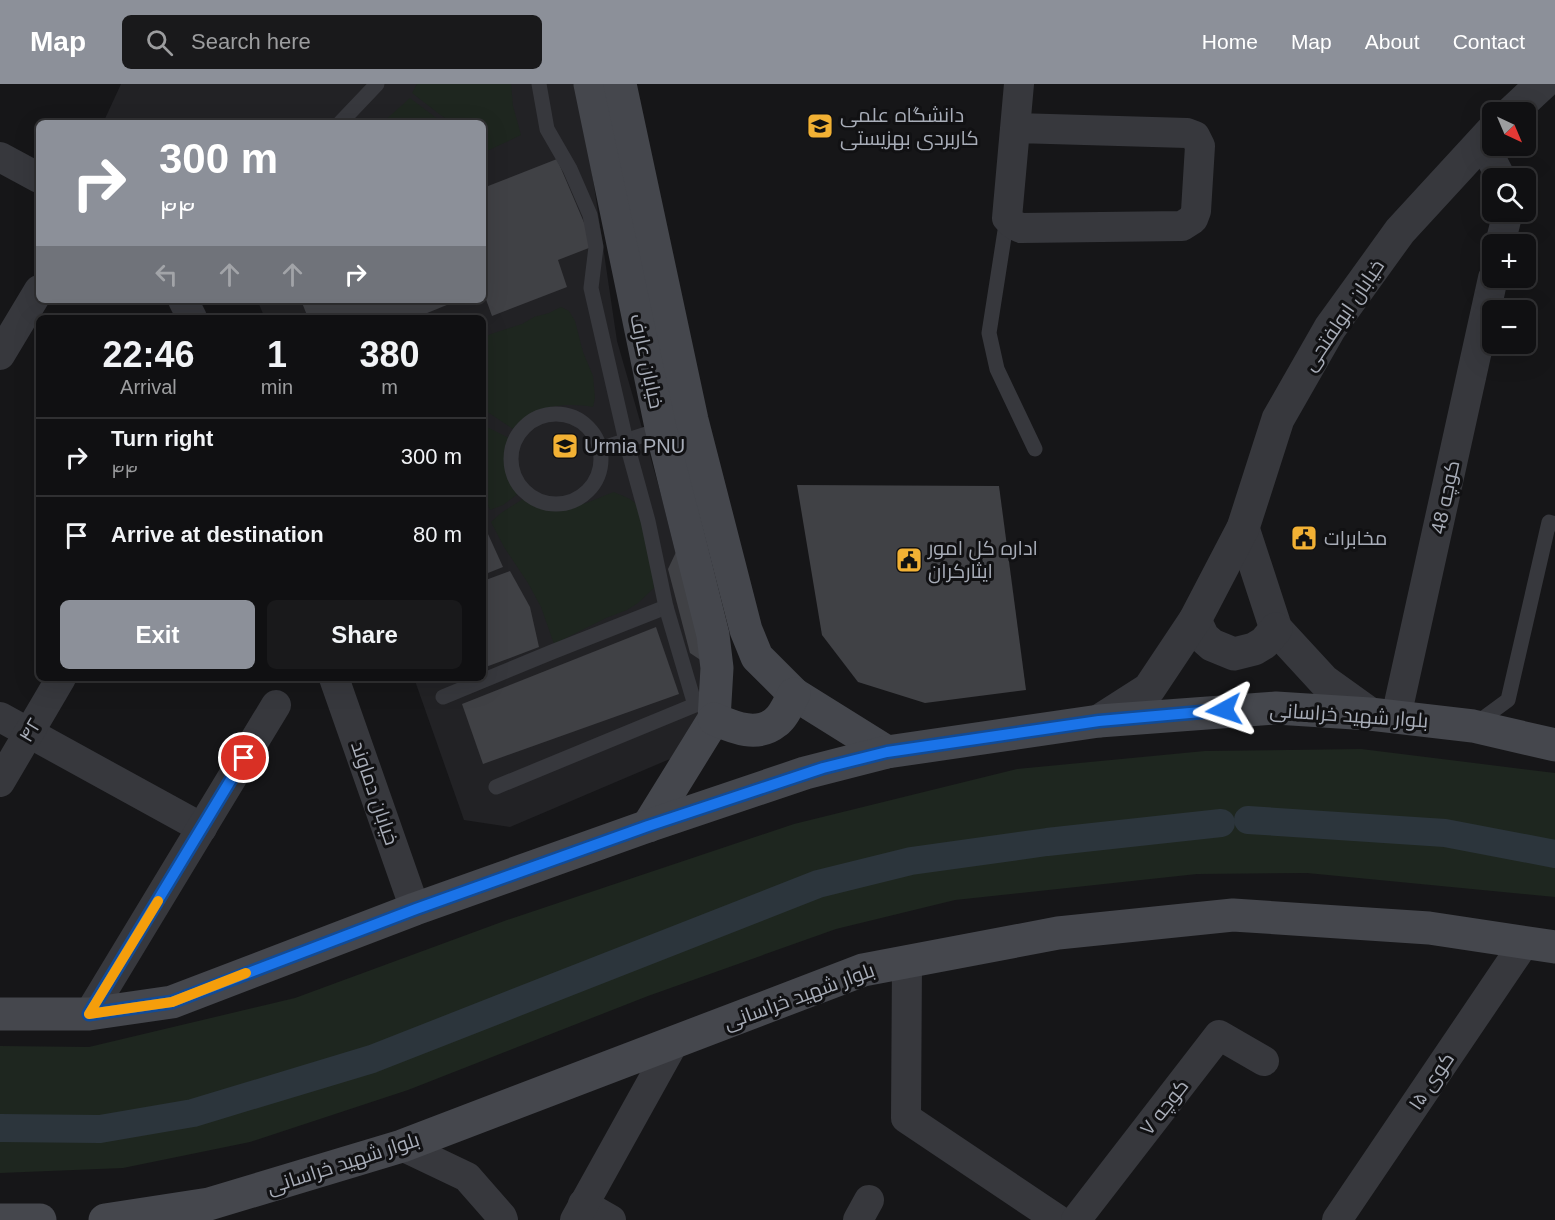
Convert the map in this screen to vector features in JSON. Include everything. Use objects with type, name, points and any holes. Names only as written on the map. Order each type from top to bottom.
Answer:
[{"type":"main road","name":"خیابان عارف","points":[[590,84],[661,428],[713,635],[717,668],[714,719]]},
{"type":"main road","name":"خیابان عارف","points":[[620,84],[692,420],[746,630],[757,657],[794,694],[887,752]]},
{"type":"main road","points":[[648,826],[714,719],[733,727],[747,730],[760,729],[776,723],[794,694]]},
{"type":"main road","name":"بلوار شهید خراسانی","points":[[0,1014],[89,1014],[172,1002],[416,909],[648,826],[805,773],[887,752],[1099,721],[1276,708],[1473,726],[1555,745]]},
{"type":"main road","name":"بلوار شهید خراسانی","points":[[105,1220],[209,1204],[402,1146],[863,969],[1058,933],[1233,915],[1429,928],[1540,944]]},
{"type":"main road","points":[[0,1220],[40,1220]]},
{"type":"street","points":[[1015,128],[1186,133],[1195,136],[1200,146],[1196,211],[1193,219],[1182,226],[1021,228],[1014,225],[1007,218],[1015,128],[1019,84]]},
{"type":"street","points":[[1523,102],[1542,84]]},
{"type":"street","name":"خیابان ابولفتحی","points":[[1099,721],[1149,689],[1195,620],[1243,528],[1278,419],[1329,328],[1400,231],[1482,141]]},
{"type":"street","points":[[0,157],[36,176]]},
{"type":"street","name":"کوچه 48","points":[[1383,716],[1490,288]]},
{"type":"street","points":[[0,355],[36,295]]},
{"type":"street","points":[[1243,528],[1276,629],[1324,681],[1383,716]]},
{"type":"street","points":[[1195,620],[1203,637],[1212,645],[1234,654],[1254,649],[1264,643],[1276,629]]},
{"type":"street","name":"۴۲","points":[[0,782],[59,681]]},
{"type":"street","name":"خیابان دماوند","points":[[335,681],[416,909]]},
{"type":"street","points":[[89,1014],[276,705]]},
{"type":"street","points":[[0,717],[202,828]]},
{"type":"street","name":"کوی ۱۵","points":[[1337,1220],[1540,944]]},
{"type":"street","points":[[907,962],[906,1118],[1058,1220]]},
{"type":"street","name":"کوچه ۷","points":[[1076,1220],[1219,1035],[1264,1061]]},
{"type":"street","points":[[611,1220],[579,1212],[674,1042]]},
{"type":"street","points":[[402,1146],[467,1177],[503,1220]]},
{"type":"lane","points":[[343,120],[377,84]]},
{"type":"lane","points":[[495,787],[694,705],[666,607],[648,521],[626,441],[591,288],[596,247],[590,215],[570,169],[547,129],[539,84]]},
{"type":"lane","points":[[1007,218],[989,333],[997,369],[1035,449]]},
{"type":"lane","points":[[552,414],[568,415],[581,421],[592,432],[600,449],[602,459],[599,474],[592,487],[580,498],[567,504],[552,505],[537,501],[515,481],[511,466],[511,451],[525,425],[538,417],[552,414]]},
{"type":"lane","points":[[600,449],[661,428]]},
{"type":"lane","points":[[1473,726],[1508,700],[1549,522],[1555,524]]},
{"type":"lane","points":[[486,680],[666,607]]},
{"type":"lane","points":[[444,697],[482,681]]},
{"type":"shaded area","name":"Urmia PNU","points":[[121,84],[579,84],[617,341],[677,550],[705,663],[697,725],[684,753],[510,827],[464,820],[415,681],[486,681],[486,315],[264,315],[258,303],[486,303],[486,120],[104,120]]},
{"type":"shaded area","points":[[417,84],[511,84],[513,106],[521,135],[487,151],[486,120],[447,120],[412,93]]},
{"type":"shaded area","points":[[410,98],[439,120],[385,120]]},
{"type":"shaded area","points":[[561,307],[569,311],[575,321],[583,352],[593,376],[595,398],[593,407],[571,405],[549,408],[529,415],[513,429],[486,411],[486,336]]},
{"type":"shaded area","points":[[486,426],[511,439],[507,452],[508,467],[519,493],[503,505],[490,510],[486,501]]},
{"type":"shaded area","points":[[614,492],[633,501],[641,513],[649,545],[654,588],[627,610],[554,644],[541,607],[491,522],[526,497],[535,505],[557,510],[581,505]]},
{"type":"shaded area","points":[[1361,749],[1555,773],[1555,897],[1307,873],[1197,874],[955,900],[836,929],[648,996],[408,1090],[250,1142],[123,1168],[0,1173],[0,1046],[89,1047],[295,998],[507,920],[794,824],[1017,769],[1205,751]]},
{"type":"building","points":[[557,159],[594,246],[558,260],[567,287],[492,316],[486,299],[486,187]]},
{"type":"building","points":[[302,303],[452,303],[422,315],[307,315]]},
{"type":"building","name":"اداره کل امور ایثارکران","points":[[797,485],[999,486],[1026,690],[925,703],[858,682],[822,635]]},
{"type":"building","points":[[486,530],[503,567],[486,574]]},
{"type":"building","points":[[677,550],[705,663],[690,653],[668,569]]},
{"type":"building","points":[[510,571],[530,607],[539,647],[486,667],[486,580]]},
{"type":"building","points":[[656,627],[679,694],[483,764],[462,704]]},
{"type":"waterway","points":[[1248,820],[1445,833],[1555,854]]},
{"type":"waterway","points":[[0,1128],[100,1129],[193,1113],[372,1059],[818,884],[911,861],[1047,842],[1221,823]]},
{"type":"slow traffic","points":[[158,901],[89,1014],[172,1002],[246,973]]},
{"type":"place","name":"دانشگاه علمی کاربردی بهزیستی","points":[[820,126]]},
{"type":"place","name":"Urmia PNU","points":[[565,446]]},
{"type":"place","name":"مخابرات","points":[[1304,538]]},
{"type":"place","name":"اداره کل امور ایثارکران","points":[[909,560]]},
{"type":"route","points":[[244,758],[89,1014],[172,1002],[416,909],[648,826],[823,768],[887,752],[1099,721],[1224,710]]}]
